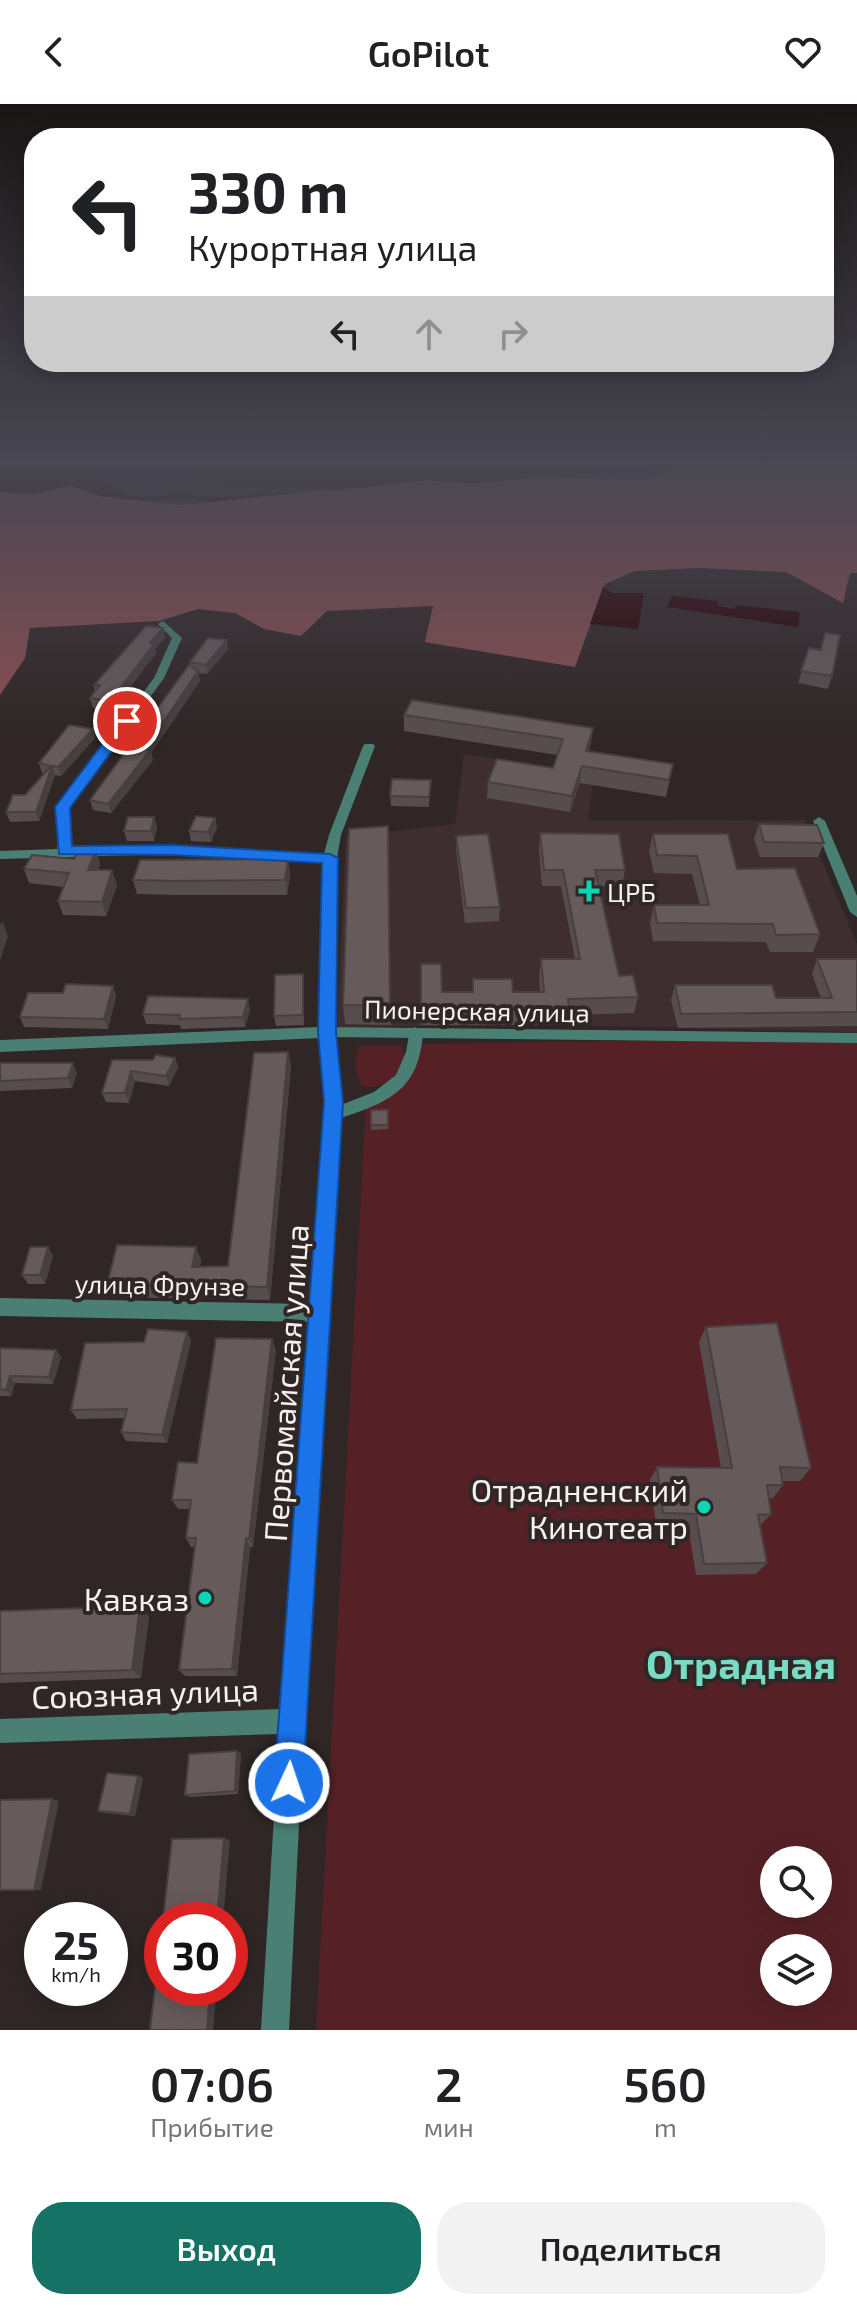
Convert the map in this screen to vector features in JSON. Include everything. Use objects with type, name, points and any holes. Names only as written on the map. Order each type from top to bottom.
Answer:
[{"type":"street","points":[[64,851],[63,807],[159,678],[177,638],[163,624]]},
{"type":"street","name":"Первомайская улица","points":[[275,2030],[292,1721],[333,1114],[327,1032],[330,858],[335,835],[369,746]]},
{"type":"street","points":[[819,821],[857,912]]},
{"type":"street","points":[[0,855],[173,850],[330,858]]},
{"type":"street","name":"Пионерская улица","points":[[0,1046],[327,1032],[857,1038]]},
{"type":"street","points":[[333,1114],[366,1103],[401,1083],[415,1055],[415,1033]]},
{"type":"street","name":"улица Фрунзе","points":[[0,1307],[320,1313]]},
{"type":"street","name":"Союзная улица","points":[[0,1731],[292,1721]]},
{"type":"shaded area","points":[[0,554],[857,554],[857,573],[850,573],[843,603],[786,572],[698,568],[635,571],[605,584],[575,667],[425,642],[433,606],[327,611],[301,636],[264,629],[235,613],[198,609],[159,621],[30,628],[25,658],[0,695]]},
{"type":"shaded area","points":[[603,587],[612,593],[644,593],[638,629],[590,624]]},
{"type":"shaded area","points":[[672,596],[718,601],[719,606],[734,609],[737,605],[800,612],[798,627],[667,607]]},
{"type":"shaded area","name":"ЦРБ","points":[[464,754],[535,765],[593,784],[588,821],[805,820],[857,945],[857,1032],[567,1025],[337,1027],[346,837],[455,824]]},
{"type":"shaded area","points":[[857,1038],[857,2030],[316,2030],[366,1103],[386,1092],[415,1044]]},
{"type":"shaded area","points":[[359,1046],[402,1046],[404,1056],[399,1072],[379,1086],[361,1086],[355,1064]]},
{"type":"building","points":[[146,626],[163,628],[110,701],[90,698],[100,685],[94,685]]},
{"type":"building","points":[[825,633],[840,635],[832,676],[801,671],[809,648],[821,650]]},
{"type":"building","points":[[208,638],[227,640],[206,665],[190,662]]},
{"type":"building","points":[[189,665],[198,671],[145,749],[150,750],[108,804],[90,800]]},
{"type":"building","points":[[412,700],[593,728],[586,751],[673,764],[669,780],[582,766],[572,796],[488,782],[497,759],[553,768],[563,739],[404,715]]},
{"type":"building","points":[[69,725],[93,729],[58,767],[52,766],[36,812],[6,812],[13,795],[25,795],[51,766],[39,763]]},
{"type":"building","points":[[392,779],[431,780],[429,797],[390,796]]},
{"type":"building","points":[[196,816],[215,818],[208,832],[189,831]]},
{"type":"building","points":[[128,817],[154,817],[151,831],[124,831]]},
{"type":"building","points":[[759,824],[817,825],[824,843],[764,842]]},
{"type":"building","points":[[388,826],[390,1006],[343,1005],[349,829]]},
{"type":"building","points":[[540,833],[619,834],[625,870],[595,870],[619,976],[633,975],[638,997],[568,999],[569,1010],[421,1009],[421,964],[441,964],[442,992],[473,992],[473,979],[512,979],[513,992],[544,992],[541,959],[580,959],[563,870],[544,870]]},
{"type":"building","points":[[488,834],[500,907],[466,908],[456,836]]},
{"type":"building","points":[[653,834],[728,834],[737,869],[795,868],[820,934],[776,935],[773,924],[657,923],[654,905],[709,905],[697,856],[657,855]]},
{"type":"building","points":[[78,850],[96,850],[88,870],[112,870],[102,902],[58,901],[69,873],[24,869],[32,855],[74,859]]},
{"type":"building","points":[[288,859],[285,880],[133,880],[140,860]]},
{"type":"building","points":[[817,959],[857,959],[857,1012],[681,1014],[675,985],[772,985],[776,998],[832,998]]},
{"type":"building","points":[[303,974],[303,1015],[274,1016],[275,975]]},
{"type":"building","points":[[66,984],[113,986],[104,1019],[20,1017],[28,993],[63,993]]},
{"type":"building","points":[[148,996],[248,999],[243,1017],[179,1019],[180,1015],[143,1014]]},
{"type":"building","points":[[288,1052],[267,1287],[107,1285],[117,1245],[196,1247],[192,1267],[228,1266],[254,1053]]},
{"type":"building","points":[[156,1055],[175,1058],[166,1076],[131,1071],[125,1093],[102,1093],[112,1060],[153,1060]]},
{"type":"building","points":[[0,1063],[73,1063],[68,1078],[0,1081]]},
{"type":"building","points":[[371,1110],[388,1110],[388,1125],[371,1125]]},
{"type":"building","points":[[30,1247],[48,1247],[40,1275],[22,1275]]},
{"type":"building","points":[[777,1323],[811,1468],[780,1467],[783,1485],[767,1485],[771,1514],[758,1515],[767,1563],[704,1564],[696,1514],[663,1513],[657,1467],[732,1468],[706,1327]]},
{"type":"building","points":[[148,1329],[187,1332],[162,1435],[121,1432],[127,1409],[71,1410],[85,1343],[144,1342]]},
{"type":"building","points":[[216,1338],[272,1339],[232,1669],[179,1670],[196,1538],[186,1538],[191,1500],[172,1500],[178,1462],[197,1463]]},
{"type":"building","points":[[0,1348],[56,1350],[49,1377],[10,1376],[6,1390],[0,1389]]},
{"type":"building","points":[[140,1606],[132,1670],[0,1674],[0,1611]]},
{"type":"building","points":[[237,1751],[235,1791],[185,1795],[189,1754]]},
{"type":"building","points":[[107,1773],[138,1776],[130,1814],[98,1811]]},
{"type":"building","points":[[52,1799],[34,1890],[0,1890],[0,1800]]},
{"type":"building","points":[[224,1838],[219,1902],[165,1902],[172,1839]]},
{"type":"building","points":[[153,2006],[209,2006],[207,2030],[150,2030]]},
{"type":"place","name":"ЦРБ","points":[[589,891]]},
{"type":"place","name":"Отрадненский Кинотеатр","points":[[704,1507]]},
{"type":"place","name":"Кавказ","points":[[205,1598]]},
{"type":"district","name":"Отрадная","points":[[741,1663]]},
{"type":"route","points":[[127,721],[63,807],[64,851],[173,850],[330,858],[327,1032],[333,1102],[289,1783]]}]
